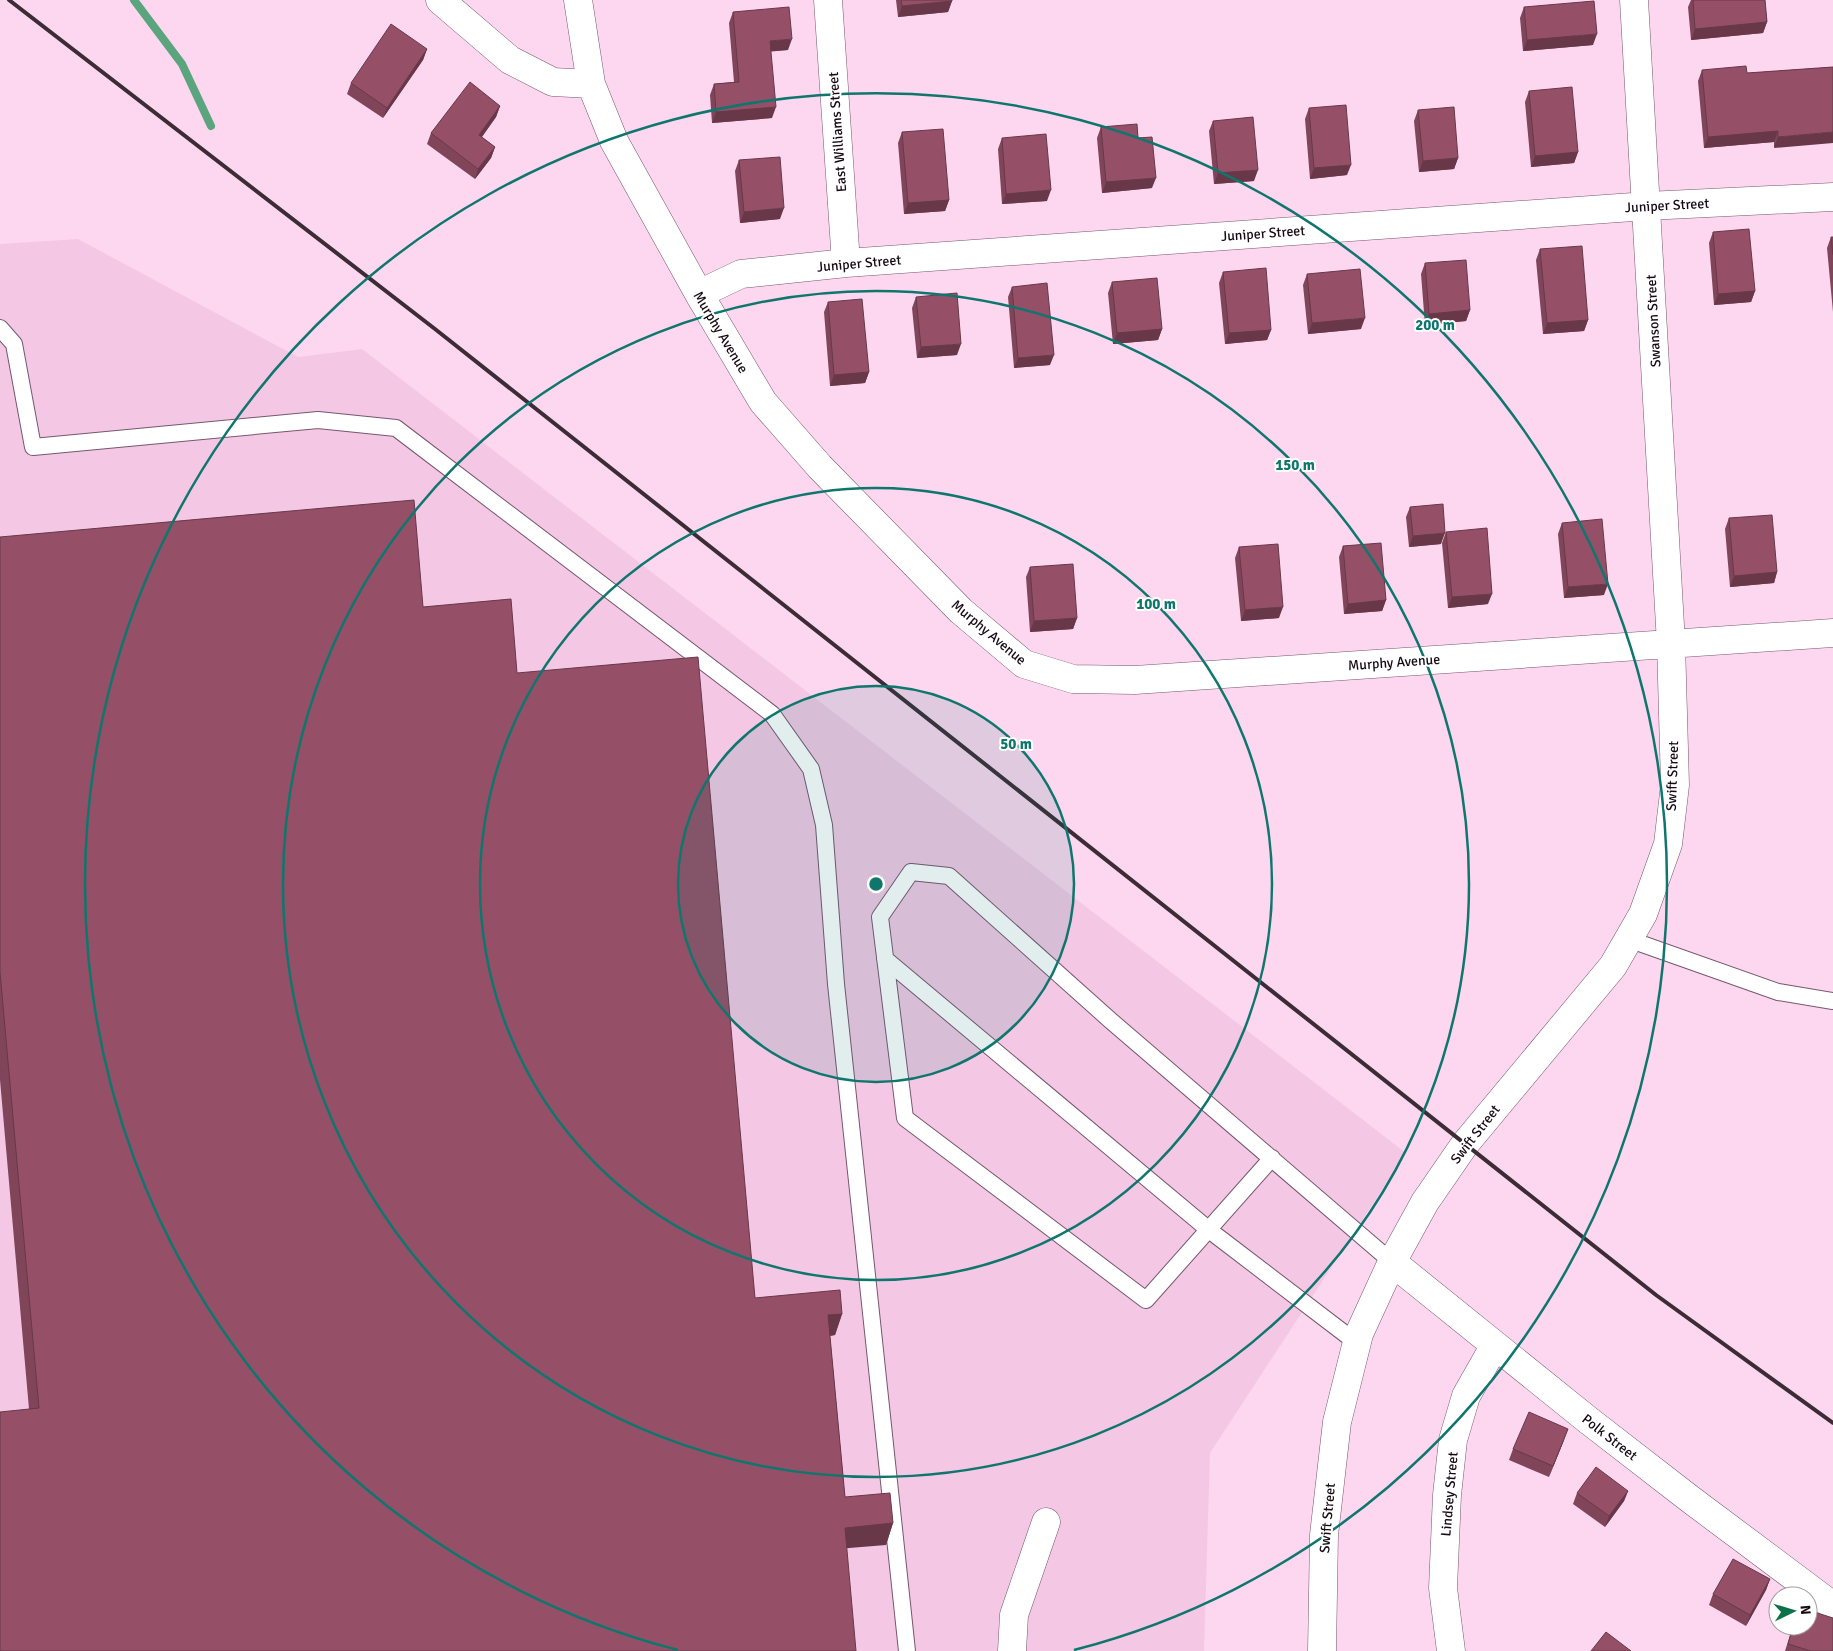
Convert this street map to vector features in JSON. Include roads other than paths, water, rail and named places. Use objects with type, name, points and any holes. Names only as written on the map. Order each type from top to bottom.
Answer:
[{"type":"street","points":[[440,0],[510,60],[553,82],[591,84]]},
{"type":"street","name":"Murphy Avenue","points":[[578,0],[591,84],[614,141],[698,294],[763,402],[820,467],[960,611],[1024,664],[1074,679],[1135,680],[1833,633]]},
{"type":"street","name":"East Williams Street","points":[[828,0],[846,263]]},
{"type":"street","name":"Swanson Street","points":[[1634,0],[1671,643]]},
{"type":"street","name":"Juniper Street","points":[[698,294],[741,274],[846,263],[1647,206],[1833,197]]},
{"type":"street","name":"Swift Street","points":[[1322,1651],[1324,1536],[1338,1422],[1359,1334],[1392,1262],[1425,1202],[1465,1144],[1613,966],[1643,914],[1668,844],[1675,785],[1671,643]]},
{"type":"street","name":"Polk Street","points":[[1392,1262],[1690,1499],[1833,1606]]},
{"type":"street","name":"Lindsey Street","points":[[1451,1651],[1443,1588],[1447,1495],[1453,1440],[1466,1396],[1494,1345]]},
{"type":"street","points":[[1012,1651],[1014,1615],[1046,1522]]},
{"type":"lane","points":[[0,328],[14,344],[33,446],[318,420],[396,428],[772,714],[811,769],[824,825],[836,984],[908,1651]]},
{"type":"lane","points":[[1272,1158],[1146,1300],[905,1118],[880,917],[911,872],[949,876],[1110,1020],[1272,1158],[1392,1262]]},
{"type":"lane","points":[[1628,940],[1778,992],[1833,1001]]},
{"type":"lane","points":[[885,959],[1209,1230],[1356,1343]]},
{"type":"waterway","points":[[134,0],[182,64],[211,126]]},
{"type":"railway","points":[[9,0],[435,329],[1656,1295],[1833,1423]]}]
